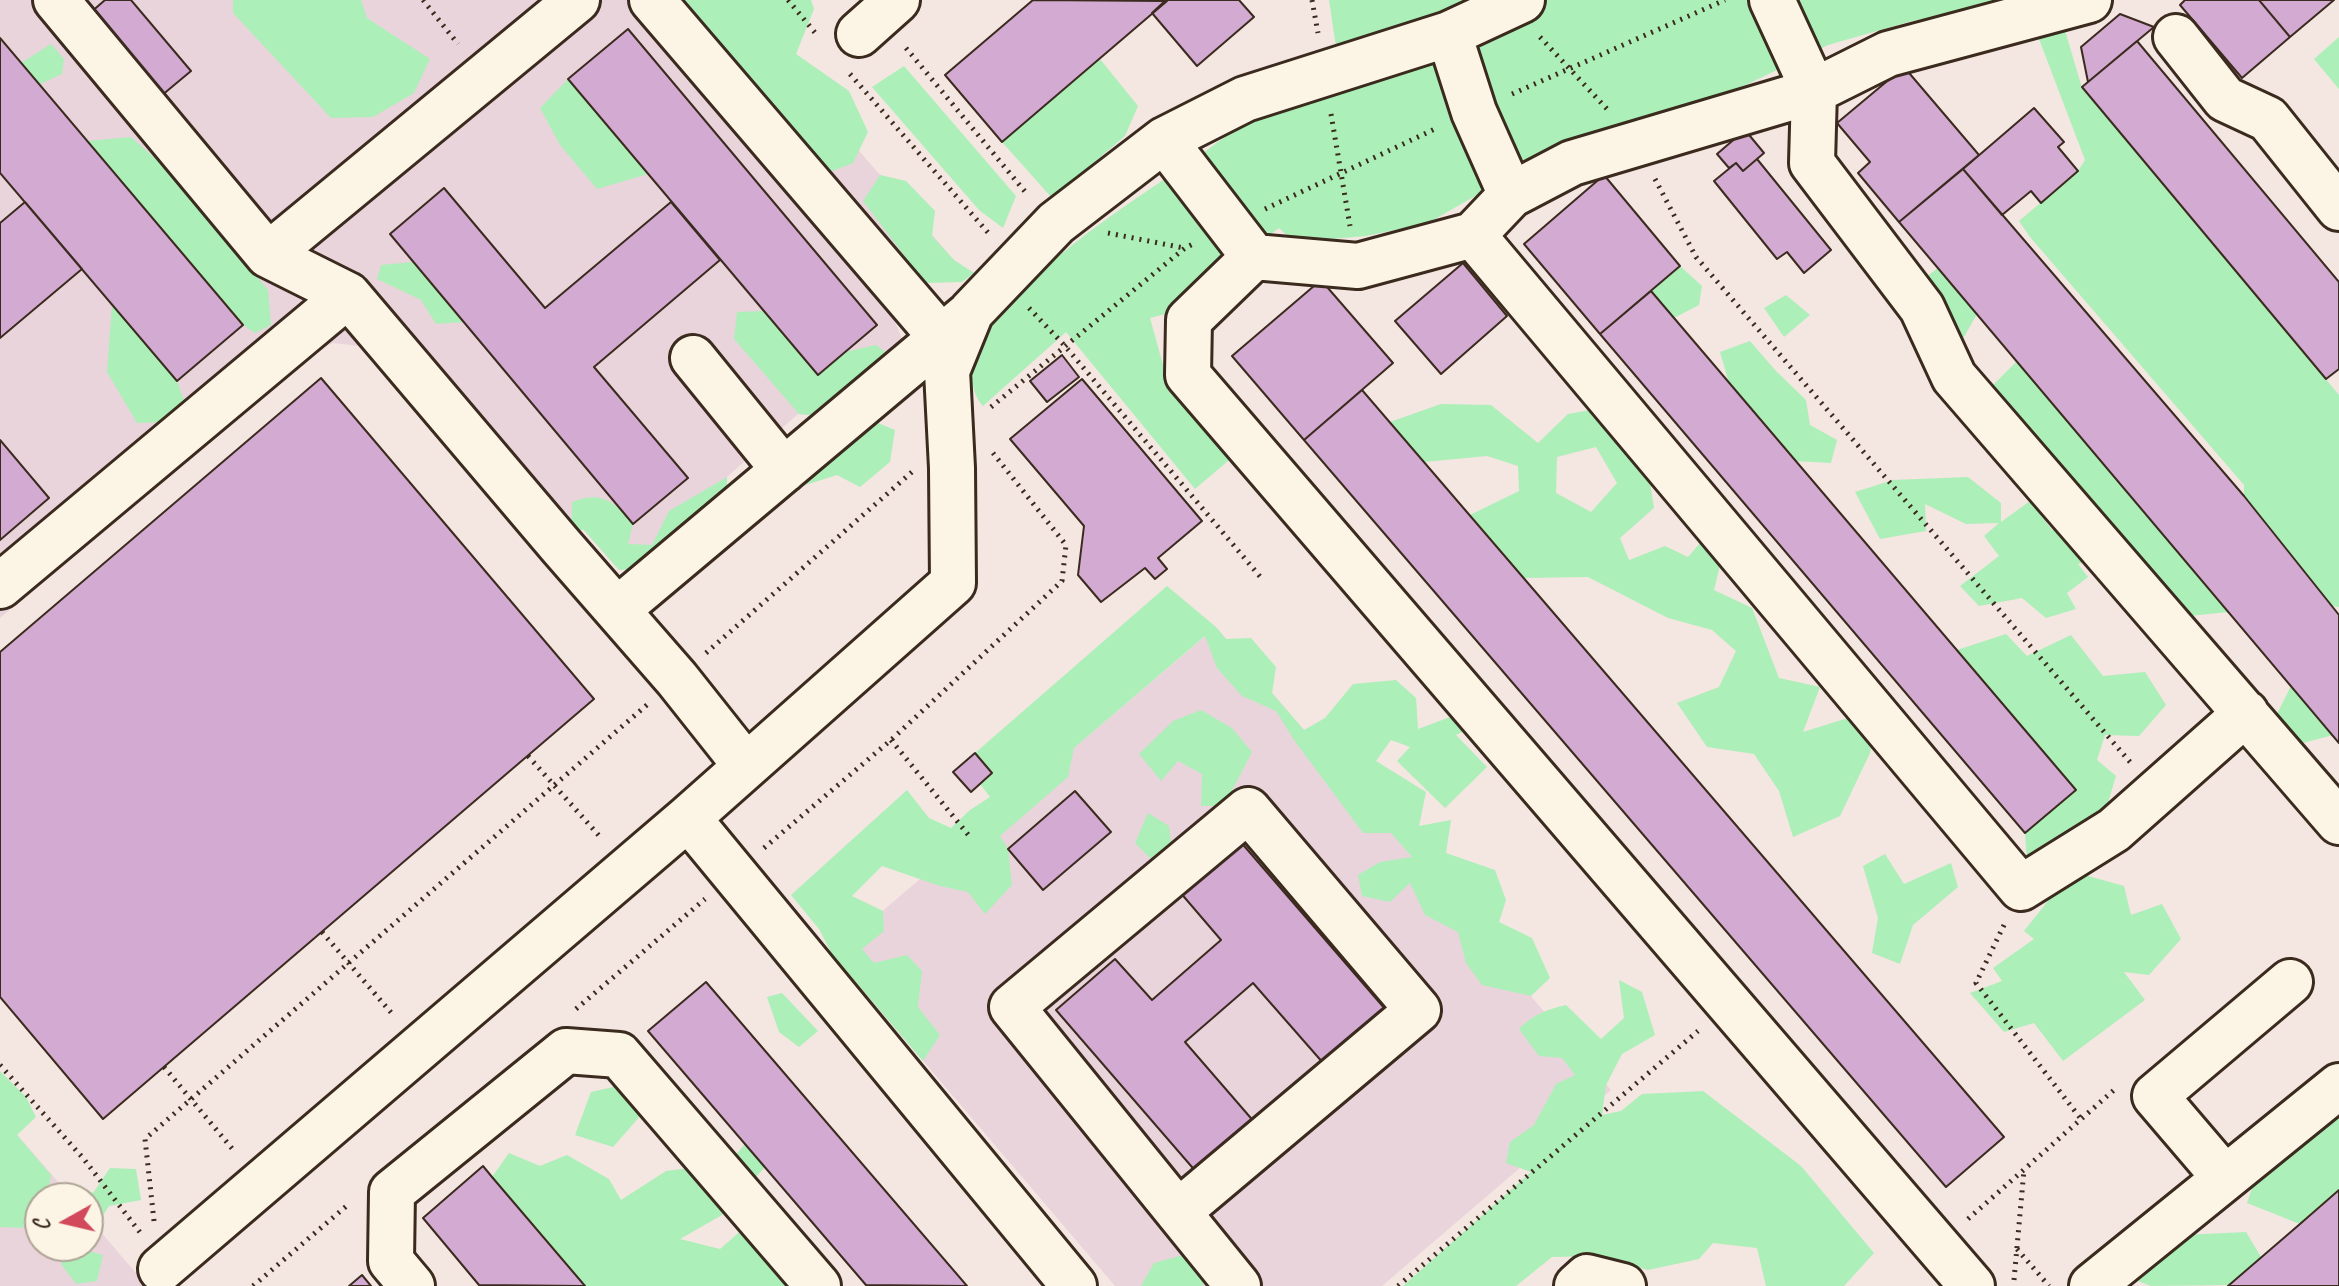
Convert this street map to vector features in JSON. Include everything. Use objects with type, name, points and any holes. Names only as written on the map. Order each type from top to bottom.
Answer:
[{"type":"lane","points":[[56,0],[268,255],[348,295],[677,679],[746,766]]},
{"type":"lane","points":[[268,255],[577,0]]},
{"type":"lane","points":[[652,0],[956,324]]},
{"type":"lane","points":[[1772,0],[1814,91],[1812,163],[1922,308],[1954,377],[2339,822]]},
{"type":"lane","points":[[1164,140],[1242,242],[1358,266],[1473,235],[1511,195],[1572,163],[1814,91],[1888,54],[1976,16],[2089,0]]},
{"type":"lane","points":[[617,610],[956,324],[1056,223],[1164,140],[1245,99],[1449,34],[1515,3]]},
{"type":"lane","points":[[1449,34],[1474,112],[1511,195]]},
{"type":"lane","points":[[2176,37],[2225,99],[2268,119],[2339,208]]},
{"type":"lane","points":[[1473,235],[2021,888],[2114,830],[2246,713]]},
{"type":"lane","points":[[1242,242],[1189,320],[1188,375],[1972,1286]]},
{"type":"lane","points":[[0,586],[348,295]]},
{"type":"lane","points":[[159,1262],[261,1183],[629,869],[953,583],[947,371],[956,324]]},
{"type":"lane","points":[[693,358],[784,470]]},
{"type":"lane","points":[[1178,1212],[1418,1010],[1248,810],[1012,1007],[1178,1212],[1238,1286]]},
{"type":"lane","points":[[688,818],[1074,1286]]},
{"type":"lane","points":[[2225,1178],[2155,1096],[2290,982]]},
{"type":"lane","points":[[412,1286],[391,1261],[392,1192],[566,1051],[619,1055],[818,1286]]},
{"type":"lane","points":[[2092,1286],[2339,1086]]},
{"type":"lane","points":[[1577,1286],[1587,1277],[1623,1286]]},
{"type":"path","points":[[423,0],[484,76]]},
{"type":"path","points":[[1312,0],[1358,266]]},
{"type":"path","points":[[878,16],[1031,199],[1056,223],[1185,248],[1242,242],[1340,173],[1725,0]]},
{"type":"path","points":[[1515,3],[1637,145],[1696,257],[2156,793]]},
{"type":"path","points":[[159,1262],[145,1139],[951,439],[1185,248]]},
{"type":"path","points":[[891,740],[970,837]]},
{"type":"path","points":[[528,756],[629,869]]},
{"type":"path","points":[[2021,888],[1976,983],[2081,1119]]},
{"type":"path","points":[[322,932],[420,1047]]},
{"type":"path","points":[[1398,1286],[1729,1004]]},
{"type":"path","points":[[0,1065],[83,1158],[159,1262]]},
{"type":"path","points":[[164,1067],[261,1183]]},
{"type":"path","points":[[1937,1246],[2136,1070],[2155,1096]]},
{"type":"path","points":[[2013,1286],[2024,1169]]},
{"type":"path","points":[[2017,1249],[2049,1286]]},
{"type":"shaded area","points":[[0,0],[728,0],[954,260],[890,309],[906,349],[821,416],[798,414],[727,477],[727,501],[619,570],[583,529],[543,563],[359,346],[333,343],[316,351],[0,618]]},
{"type":"shaded area","points":[[1216,627],[1611,1090],[1382,1286],[1115,1286],[832,954]]},
{"type":"shaded area","points":[[0,1115],[58,1182],[24,1182],[24,1262],[104,1262],[104,1236],[147,1286],[0,1286]]},
{"type":"green space","points":[[233,0],[361,0],[367,18],[430,59],[414,93],[373,117],[331,118],[233,13]]},
{"type":"green space","points":[[676,0],[811,0],[814,9],[796,54],[849,91],[868,132],[853,163],[830,172],[679,7]]},
{"type":"green space","points":[[1329,0],[2056,0],[2082,88],[2339,395],[2339,607],[2332,606],[2244,496],[2244,485],[2019,221],[2078,171],[2085,160],[2025,2],[1912,21],[1828,45],[1674,120],[1572,141],[1544,151],[1428,223],[1366,236],[1294,242],[1279,228],[1214,276],[1176,311],[1150,318],[1165,372],[1235,455],[1195,489],[1066,332],[983,406],[973,375],[982,341],[1007,306],[1042,271],[1122,208],[1238,128],[1311,97],[1336,47]]},
{"type":"green space","points":[[2339,37],[2339,89],[2314,59]]},
{"type":"green space","points":[[51,44],[64,59],[62,74],[40,84],[21,63]]},
{"type":"green space","points":[[1100,59],[1138,106],[1125,136],[1052,198],[1002,142]]},
{"type":"green space","points":[[904,66],[1016,196],[1003,228],[979,210],[872,87]]},
{"type":"green space","points":[[568,79],[648,174],[597,189],[560,145],[540,108]]},
{"type":"green space","points":[[131,137],[170,172],[268,290],[271,325],[255,333],[243,325],[87,141]]},
{"type":"green space","points":[[880,175],[906,181],[935,211],[932,236],[954,260],[974,273],[962,282],[925,283],[863,201]]},
{"type":"green space","points":[[413,262],[464,322],[436,324],[421,300],[377,279],[381,265]]},
{"type":"green space","points":[[1680,266],[1702,286],[1699,305],[1674,318],[1651,291]]},
{"type":"green space","points":[[1938,268],[1977,314],[1960,344],[1922,280]]},
{"type":"green space","points":[[1786,295],[1810,315],[1784,337],[1764,308]]},
{"type":"green space","points":[[112,305],[177,381],[184,400],[166,422],[137,423],[107,372]]},
{"type":"green space","points":[[763,311],[817,375],[845,352],[876,345],[894,358],[821,416],[799,414],[734,339],[737,312]]},
{"type":"green space","points":[[1750,341],[1806,400],[1810,425],[1837,440],[1831,463],[1795,461],[1729,383],[1720,352]]},
{"type":"green space","points":[[2017,361],[2229,612],[2189,616],[2089,561],[2078,564],[2088,577],[2067,593],[2076,609],[2046,618],[2022,598],[1979,606],[1960,586],[1999,556],[1984,536],[1999,523],[1966,524],[1925,504],[1926,531],[1880,539],[1855,492],[1893,480],[1968,477],[2001,503],[2001,522],[2030,501],[2052,530],[2090,524],[2067,471],[1990,388]]},
{"type":"green space","points":[[1441,404],[1491,405],[1538,443],[1568,414],[1607,407],[1646,457],[1654,508],[1620,538],[1629,560],[1665,546],[1688,557],[1706,536],[1723,553],[1714,590],[1752,608],[1779,678],[1820,687],[1803,732],[1848,718],[1873,727],[1870,753],[1840,816],[1793,837],[1779,791],[1754,754],[1707,747],[1677,703],[1719,687],[1736,651],[1712,630],[1668,618],[1588,577],[1524,578],[1470,515],[1519,491],[1518,466],[1487,456],[1424,462],[1390,422]],"holes":[[[1596,447],[1617,483],[1591,512],[1556,493],[1557,457]]]},
{"type":"green space","points":[[866,418],[895,430],[890,462],[860,487],[837,475],[799,487],[797,473]]},
{"type":"green space","points":[[727,477],[727,501],[644,568],[619,570],[583,529],[571,538],[572,502],[591,497],[607,500],[633,524],[628,544],[652,545],[669,511]]},
{"type":"green space","points":[[1167,586],[1226,639],[1251,638],[1276,667],[1272,693],[1304,730],[1325,718],[1353,684],[1396,680],[1416,698],[1418,729],[1458,714],[1466,730],[1456,735],[1487,767],[1445,808],[1397,761],[1410,747],[1391,740],[1376,761],[1426,792],[1419,826],[1451,820],[1446,853],[1495,870],[1506,900],[1499,922],[1532,938],[1550,978],[1531,996],[1482,985],[1466,963],[1458,932],[1425,915],[1410,883],[1390,902],[1362,896],[1358,875],[1380,862],[1412,857],[1391,833],[1363,833],[1276,711],[1242,696],[1217,668],[1205,636],[1074,748],[1068,777],[1000,836],[1008,849],[1012,885],[985,914],[968,892],[882,866],[852,896],[883,911],[884,931],[862,949],[874,963],[907,955],[922,971],[918,1007],[940,1035],[923,1061],[832,954],[819,929],[791,895],[907,790],[929,818],[951,828],[990,797],[980,784],[992,772],[975,753]]},
{"type":"green space","points":[[2006,634],[2027,656],[2071,635],[2103,676],[2145,672],[2166,705],[2139,736],[2105,735],[2097,760],[2116,776],[2105,813],[2027,861],[2025,833],[2075,789],[1957,650]]},
{"type":"green space","points":[[2291,686],[2333,735],[2303,743],[2277,714]]},
{"type":"green space","points":[[1201,710],[1232,728],[1252,752],[1224,806],[1201,806],[1202,774],[1178,761],[1161,781],[1139,754],[1173,721]]},
{"type":"green space","points":[[1148,813],[1169,826],[1172,852],[1152,860],[1135,843]]},
{"type":"green space","points":[[1885,854],[1904,884],[1951,863],[1958,887],[1913,925],[1900,964],[1872,953],[1878,918],[1863,866]]},
{"type":"green space","points":[[2074,872],[2124,886],[2131,915],[2162,904],[2181,939],[2149,975],[2124,972],[2145,1000],[2063,1061],[2034,1023],[2004,1032],[1970,993],[2002,981],[1993,968],[2034,939],[2024,931]]},
{"type":"green space","points":[[1619,980],[1642,992],[1655,1035],[1622,1054],[1606,1085],[1602,1115],[1621,1111],[1642,1094],[1703,1091],[1801,1166],[1874,1253],[1844,1286],[1766,1286],[1757,1248],[1713,1243],[1699,1259],[1648,1270],[1600,1256],[1552,1257],[1516,1286],[1403,1286],[1531,1172],[1506,1163],[1510,1142],[1534,1125],[1556,1084],[1575,1075],[1562,1058],[1539,1056],[1519,1029],[1541,1013],[1566,1005],[1601,1039],[1624,1018]]},
{"type":"green space","points":[[782,993],[818,1031],[799,1047],[779,1032],[767,997]]},
{"type":"green space","points":[[0,1071],[26,1097],[36,1117],[17,1135],[51,1175],[50,1182],[24,1182],[22,1228],[0,1227]]},
{"type":"green space","points":[[635,1082],[642,1114],[613,1147],[575,1135],[591,1092]]},
{"type":"green space","points":[[2339,1113],[2339,1190],[2300,1224],[2247,1203],[2258,1170]]},
{"type":"green space","points":[[745,1144],[765,1167],[722,1215],[680,1239],[720,1249],[743,1229],[801,1286],[585,1286],[492,1177],[509,1153],[540,1166],[567,1155],[609,1179],[621,1200],[666,1171],[698,1167],[711,1184]]},
{"type":"green space","points":[[110,1168],[136,1169],[141,1200],[109,1206],[104,1214],[104,1182],[100,1182]]},
{"type":"green space","points":[[2246,1232],[2261,1257],[2228,1285],[2151,1286],[2138,1281],[2183,1235]]},
{"type":"green space","points":[[1187,1254],[1213,1274],[1202,1286],[1141,1286],[1154,1263]]},
{"type":"green space","points":[[101,1262],[97,1281],[76,1284],[61,1264]]},
{"type":"building","points":[[105,0],[131,0],[191,71],[161,96],[90,13]]},
{"type":"building","points":[[1033,0],[1167,1],[1002,142],[945,75]]},
{"type":"building","points":[[1166,0],[1239,0],[1254,17],[1197,66],[1152,13]]},
{"type":"building","points":[[2185,0],[2259,0],[2290,37],[2242,78],[2180,5]]},
{"type":"building","points":[[2259,0],[2334,0],[2290,37]]},
{"type":"building","points":[[2120,14],[2154,27],[2088,82],[2081,47]]},
{"type":"building","points":[[628,29],[877,325],[818,375],[568,79]]},
{"type":"building","points":[[0,38],[243,325],[177,381],[0,173]]},
{"type":"building","points":[[2137,41],[2339,282],[2339,369],[2326,379],[2082,87]]},
{"type":"building","points":[[1904,67],[1979,155],[1899,222],[1858,173],[1870,162],[1837,123]]},
{"type":"building","points":[[2034,108],[2064,142],[2058,147],[2078,171],[2041,203],[2031,191],[2002,215],[1963,169]]},
{"type":"building","points":[[1745,130],[1764,153],[1743,171],[1736,163],[1729,168],[1717,154]]},
{"type":"building","points":[[1757,159],[1831,250],[1804,273],[1787,252],[1777,259],[1714,181],[1736,163],[1743,171]]},
{"type":"building","points":[[1963,169],[2244,496],[2339,615],[2339,743],[1899,222]]},
{"type":"building","points":[[1604,175],[1680,266],[1600,334],[1524,244]]},
{"type":"building","points":[[444,188],[545,308],[671,202],[720,260],[594,367],[688,478],[633,524],[390,234]]},
{"type":"building","points":[[25,202],[82,269],[0,338],[0,223]]},
{"type":"building","points":[[1463,263],[1507,316],[1441,374],[1395,321]]},
{"type":"building","points":[[1321,280],[1393,363],[1304,440],[1232,356]]},
{"type":"building","points":[[1651,291],[2076,790],[2025,833],[1600,334]]},
{"type":"building","points":[[1062,355],[1079,377],[1047,402],[1030,381]]},
{"type":"building","points":[[321,378],[594,699],[103,1119],[0,997],[0,652]]},
{"type":"building","points":[[1082,379],[1202,521],[1158,558],[1167,569],[1155,579],[1145,568],[1101,602],[1078,575],[1084,526],[1010,439]]},
{"type":"building","points":[[1362,390],[2004,1137],[1946,1187],[1304,440]]},
{"type":"building","points":[[0,440],[49,498],[0,540]]},
{"type":"building","points":[[975,753],[992,773],[971,792],[953,772]]},
{"type":"building","points":[[1075,791],[1111,832],[1043,890],[1008,849]]},
{"type":"building","points":[[1239,840],[1386,1010],[1324,1064],[1253,983],[1185,1042],[1256,1124],[1198,1174],[1056,1010],[1115,959],[1152,1000],[1221,940],[1179,891]]},
{"type":"building","points":[[706,982],[967,1286],[866,1285],[648,1031]]},
{"type":"building","points":[[483,1166],[585,1286],[479,1285],[423,1218]]},
{"type":"building","points":[[2339,1190],[2339,1286],[2228,1286],[2300,1224]]},
{"type":"building","points":[[362,1275],[371,1286],[349,1286]]}]
